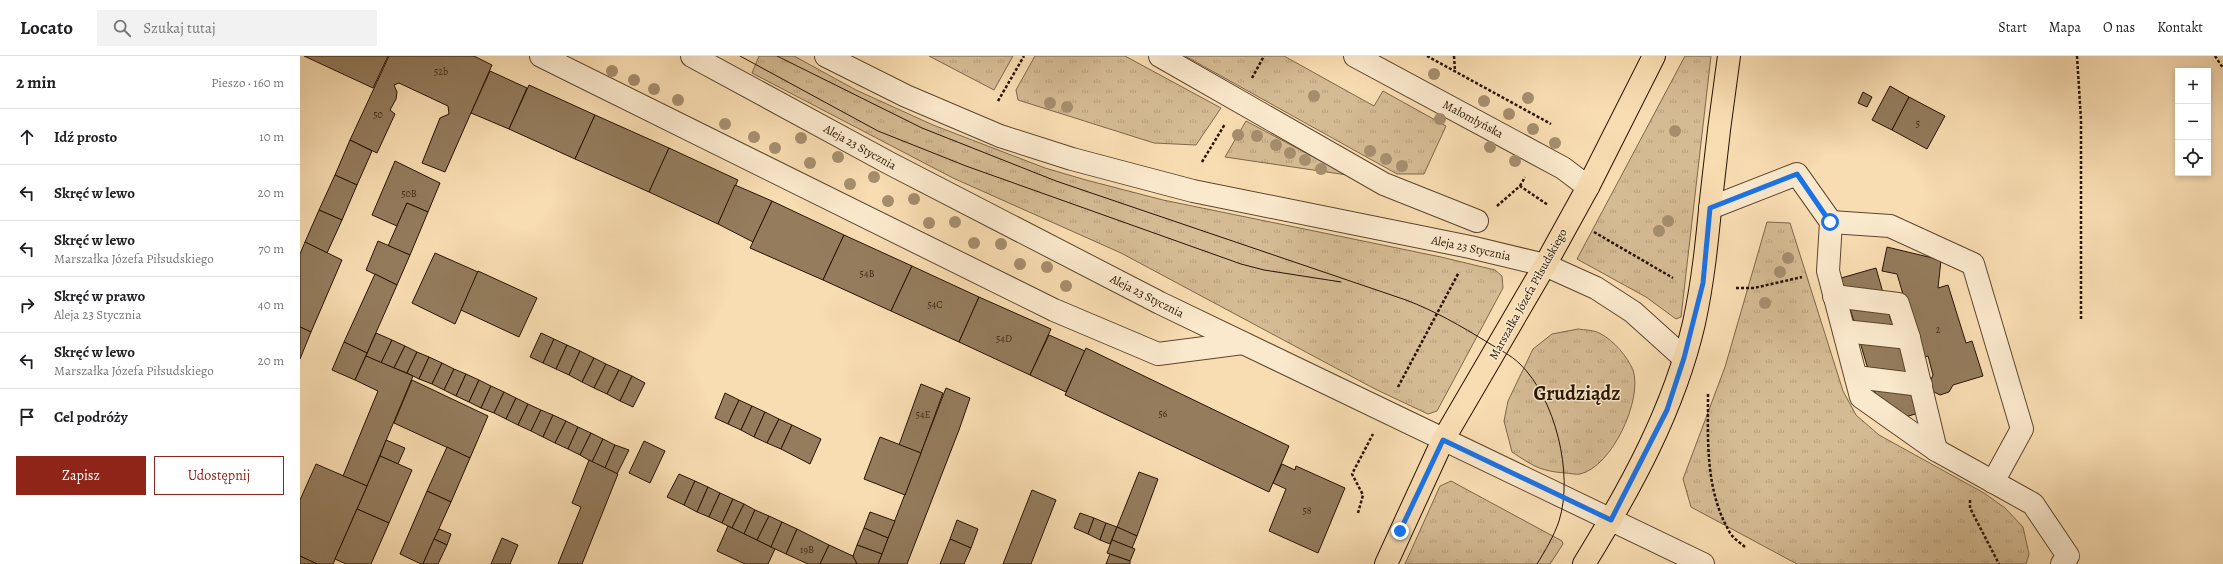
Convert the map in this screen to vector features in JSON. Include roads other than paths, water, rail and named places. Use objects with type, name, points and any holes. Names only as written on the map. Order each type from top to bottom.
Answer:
[{"type":"main road","name":"Marszałka Józefa Piłsudskiego","points":[[1386,564],[1443,440],[1571,218],[1654,56]]},
{"type":"main road","points":[[1584,564],[1611,520],[1667,410],[1684,358],[1703,283],[1710,208],[1729,56]]},
{"type":"street","points":[[540,56],[1054,310],[1158,354],[1243,343]]},
{"type":"street","name":"Aleja 23 Stycznia","points":[[692,56],[896,167],[1160,304],[1703,564]]},
{"type":"street","name":"Aleja 23 Stycznia","points":[[826,56],[906,96],[1000,136],[1072,160],[1193,190],[1470,247],[1545,265],[1596,288],[1633,312],[1684,358]]},
{"type":"street","points":[[1160,56],[1384,184],[1477,221]]},
{"type":"street","name":"Małomłyńska","points":[[1355,56],[1563,168],[1588,187]]},
{"type":"street","points":[[1710,208],[1797,174],[1830,222],[1828,271],[1861,397],[1936,450],[2034,504],[2068,556],[2062,564]]},
{"type":"street","points":[[1830,222],[1890,226],[1973,264],[2022,429],[1993,482]]},
{"type":"street","points":[[1834,296],[1898,304],[1909,338],[1936,450]]},
{"type":"street","points":[[1844,331],[1909,338]]},
{"type":"street","points":[[1856,377],[1920,385]]},
{"type":"tram line","points":[[740,56],[878,131],[966,166],[1241,264],[1264,270],[1341,282]]},
{"type":"tram line","points":[[777,56],[922,128],[1056,181],[1417,304],[1458,325],[1509,355],[1520,364],[1543,396],[1552,416],[1562,460],[1564,481],[1563,502],[1559,521],[1552,538],[1537,564]]},
{"type":"district","name":"Grudziądz","points":[[1577,393]]}]
